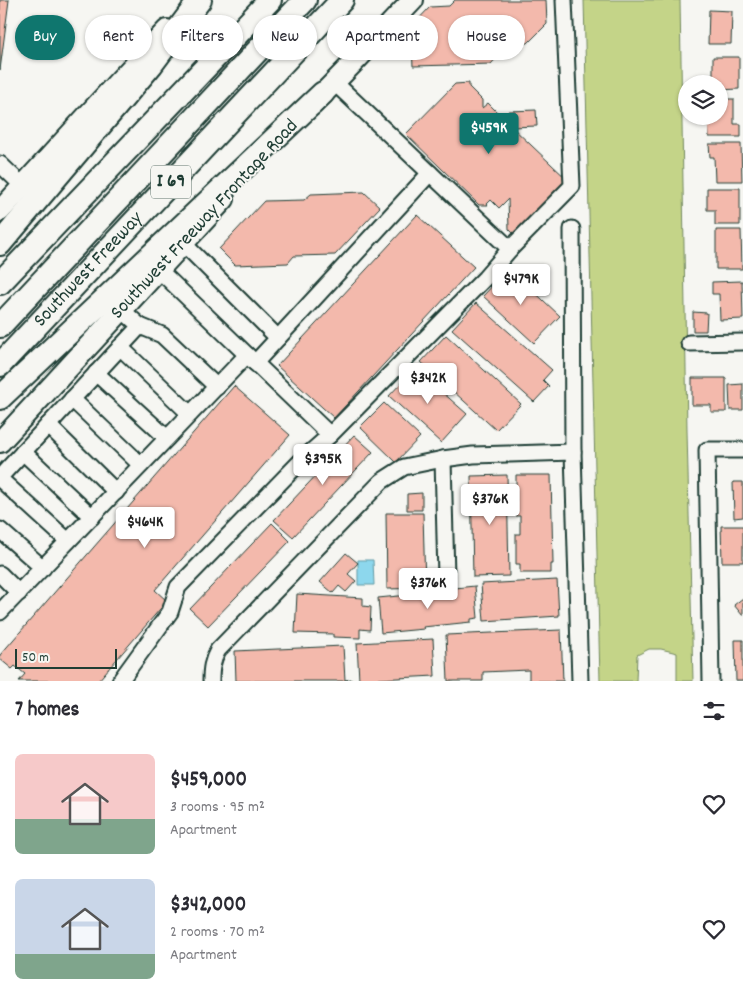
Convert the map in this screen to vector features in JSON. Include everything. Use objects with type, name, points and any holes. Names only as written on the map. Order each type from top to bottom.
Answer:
[{"type":"highway","points":[[0,244],[152,64],[198,0]]},
{"type":"highway","name":"I 69","points":[[0,283],[270,0]]},
{"type":"highway","points":[[0,326],[305,0]]},
{"type":"highway","name":"Southwest Freeway","points":[[0,365],[342,0]]},
{"type":"highway","points":[[0,398],[328,87]]},
{"type":"main road","points":[[0,211],[117,83],[198,0]]},
{"type":"main road","name":"Southwest Freeway Frontage Road","points":[[0,442],[328,87],[413,0]]},
{"type":"street","points":[[120,681],[170,612],[178,587],[304,458],[485,278],[510,249],[572,186],[564,0]]},
{"type":"street","points":[[328,87],[430,173],[510,249]]},
{"type":"street","points":[[0,164],[23,186]]},
{"type":"street","points":[[0,612],[217,387],[278,338],[430,173]]},
{"type":"street","points":[[572,229],[573,452],[580,681]]},
{"type":"street","points":[[183,244],[278,338]]},
{"type":"street","points":[[159,270],[330,434]]},
{"type":"street","points":[[122,310],[140,326],[162,335],[217,387]]},
{"type":"street","points":[[68,542],[0,478],[140,326]]},
{"type":"street","points":[[689,343],[743,342]]},
{"type":"street","points":[[120,347],[190,414]]},
{"type":"street","points":[[66,370],[83,387]]},
{"type":"street","points":[[96,373],[167,438]]},
{"type":"street","points":[[72,399],[141,465]]},
{"type":"street","points":[[48,425],[116,492]]},
{"type":"street","points":[[711,681],[707,450],[743,450]]},
{"type":"street","points":[[23,452],[92,517]]},
{"type":"street","points":[[211,681],[212,660],[218,650],[382,481],[404,467],[473,455],[573,452]]},
{"type":"street","points":[[442,459],[446,576]]},
{"type":"street","points":[[0,530],[42,568]]},
{"type":"street","points":[[0,574],[19,592]]},
{"type":"green space","points":[[584,0],[680,0],[681,75],[678,75],[678,125],[682,125],[693,681],[677,681],[677,653],[661,649],[649,649],[637,655],[636,681],[600,681]]},
{"type":"water","points":[[358,560],[373,560],[374,585],[358,585]]},
{"type":"building","points":[[0,0],[9,0],[0,70]]},
{"type":"building","points":[[455,0],[546,0],[547,24],[528,43],[525,43],[525,15],[448,15],[448,60],[495,60],[491,64],[413,66],[413,60],[438,60],[438,15],[422,15],[430,7],[449,6]]},
{"type":"building","points":[[709,10],[732,11],[731,44],[708,44]]},
{"type":"building","points":[[713,57],[739,57],[739,89],[728,90],[728,75],[713,75]]},
{"type":"building","points":[[469,83],[469,87],[482,100],[482,108],[488,103],[509,124],[509,111],[536,110],[537,126],[512,127],[570,182],[517,237],[509,229],[508,199],[499,208],[491,200],[488,205],[479,205],[406,134],[455,84]]},
{"type":"building","points":[[728,99],[734,99],[734,124],[741,124],[741,137],[709,137],[708,125],[728,125]]},
{"type":"building","points":[[709,144],[741,144],[742,181],[715,181],[714,157],[710,157]]},
{"type":"building","points":[[707,188],[740,188],[740,225],[715,225],[715,210],[707,210]]},
{"type":"building","points":[[364,192],[380,207],[335,255],[294,256],[288,263],[235,265],[219,249],[264,201],[304,200],[311,194]]},
{"type":"building","points":[[417,215],[474,267],[334,418],[277,366]]},
{"type":"building","points":[[716,230],[741,230],[742,269],[716,269]]},
{"type":"building","points":[[509,268],[560,316],[534,343],[483,296]]},
{"type":"building","points":[[742,281],[743,319],[720,320],[719,294],[712,294],[712,282]]},
{"type":"building","points":[[476,303],[552,370],[543,380],[549,386],[534,402],[452,329]]},
{"type":"building","points":[[693,312],[707,313],[706,331],[693,331]]},
{"type":"building","points":[[446,335],[521,404],[496,430],[421,362]]},
{"type":"building","points":[[415,368],[467,414],[441,443],[389,396]]},
{"type":"building","points":[[692,378],[726,378],[726,412],[711,412],[711,405],[692,405]]},
{"type":"building","points":[[743,384],[743,410],[730,410],[729,385]]},
{"type":"building","points":[[234,386],[290,435],[155,590],[167,601],[98,681],[19,681],[25,674],[15,666],[12,669],[0,659],[0,655]]},
{"type":"building","points":[[384,403],[420,437],[396,462],[360,427]]},
{"type":"building","points":[[354,435],[373,452],[293,537],[274,520]]},
{"type":"building","points":[[507,475],[509,576],[473,577],[471,476]]},
{"type":"building","points":[[516,475],[551,475],[553,564],[551,564],[551,573],[520,573],[520,564],[516,564],[516,534],[520,534],[520,516],[516,516]]},
{"type":"building","points":[[733,482],[743,482],[743,517],[734,518]]},
{"type":"building","points":[[422,493],[422,510],[407,510],[407,494]]},
{"type":"building","points":[[386,513],[423,513],[425,588],[387,589]]},
{"type":"building","points":[[272,523],[290,541],[208,626],[190,609]]},
{"type":"building","points":[[721,526],[743,526],[743,562],[722,562]]},
{"type":"building","points":[[346,553],[358,563],[348,574],[356,581],[346,592],[339,586],[333,593],[320,582]]},
{"type":"building","points":[[557,580],[559,616],[484,621],[481,584]]},
{"type":"building","points":[[475,586],[478,618],[471,619],[471,622],[381,633],[378,598],[436,594],[435,590]]},
{"type":"building","points":[[297,594],[363,598],[363,606],[371,607],[370,630],[360,629],[360,638],[333,637],[333,634],[295,633]]},
{"type":"building","points":[[743,598],[743,616],[734,605]]},
{"type":"building","points":[[561,630],[563,681],[529,681],[529,670],[483,672],[483,681],[448,681],[446,635]]},
{"type":"building","points":[[433,639],[435,676],[359,680],[357,643]]},
{"type":"building","points":[[735,640],[743,640],[743,681],[736,681]]},
{"type":"building","points":[[343,646],[345,680],[351,679],[351,681],[236,681],[235,651]]}]
